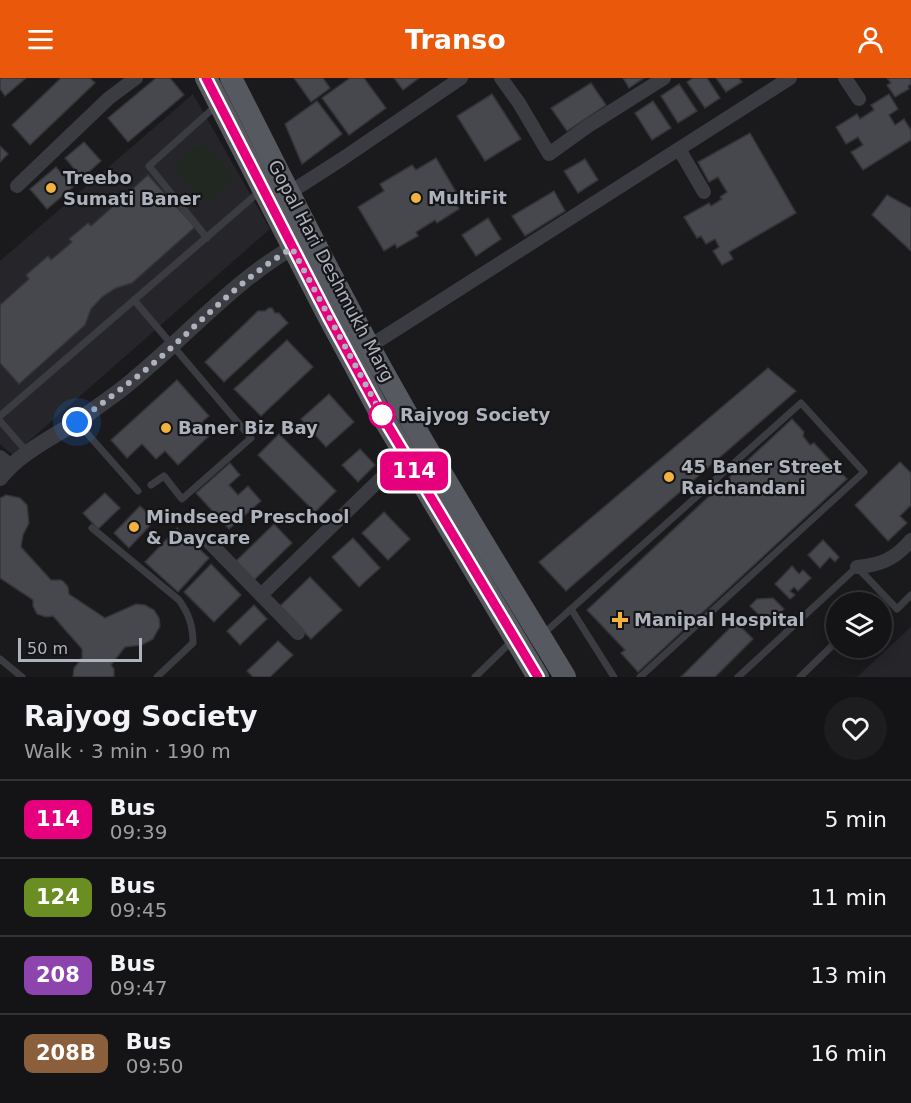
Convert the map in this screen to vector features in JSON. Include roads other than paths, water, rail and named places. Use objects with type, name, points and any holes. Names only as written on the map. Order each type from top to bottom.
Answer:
[{"type":"main road","name":"Gopal Hari Deshmukh Marg","points":[[206,78],[262,189],[370,346],[443,478],[566,677]]},
{"type":"main road","name":"Gopal Hari Deshmukh Marg","points":[[231,78],[289,193],[301,243],[329,318],[405,455],[538,677]]},
{"type":"street","points":[[17,186],[109,98],[136,78]]},
{"type":"street","points":[[289,193],[461,78]]},
{"type":"street","points":[[501,78],[519,103],[549,154],[588,126],[664,78]]},
{"type":"street","points":[[370,346],[790,78]]},
{"type":"street","points":[[845,78],[859,99]]},
{"type":"street","points":[[679,149],[704,192]]},
{"type":"street","points":[[4,467],[77,422],[119,391],[247,278],[301,243]]},
{"type":"street","points":[[261,595],[405,455]]},
{"type":"street","points":[[857,567],[876,565],[889,559],[911,540]]},
{"type":"street","points":[[209,542],[298,633]]},
{"type":"lane","points":[[207,238],[149,166],[218,103]]},
{"type":"lane","points":[[0,416],[262,189]]},
{"type":"lane","points":[[134,300],[251,438],[182,499],[164,476],[151,485]]},
{"type":"lane","points":[[540,636],[801,403],[864,472],[640,677]]},
{"type":"lane","points":[[0,421],[28,453]]},
{"type":"lane","points":[[77,422],[138,491]]},
{"type":"lane","points":[[93,528],[179,600],[188,614],[194,643],[157,677]]},
{"type":"lane","points":[[738,677],[857,567],[880,592]]},
{"type":"lane","points":[[892,604],[897,609],[911,595]]},
{"type":"lane","points":[[571,609],[614,677]]},
{"type":"lane","points":[[475,677],[515,638]]},
{"type":"lane","points":[[800,677],[826,652]]},
{"type":"lane","points":[[0,659],[22,677]]},
{"type":"place","name":"Treebo Sumati Baner","points":[[51,188]]},
{"type":"place","name":"MultiFit","points":[[416,198]]},
{"type":"place","name":"Rajyog Society","points":[[382,415]]},
{"type":"place","name":"Baner Biz Bay","points":[[166,428]]},
{"type":"place","name":"45 Baner Street Raichandani","points":[[669,477]]},
{"type":"place","name":"Mindseed Preschool & Daycare","points":[[134,527]]},
{"type":"place","name":"Manipal Hospital","points":[[620,620]]}]
